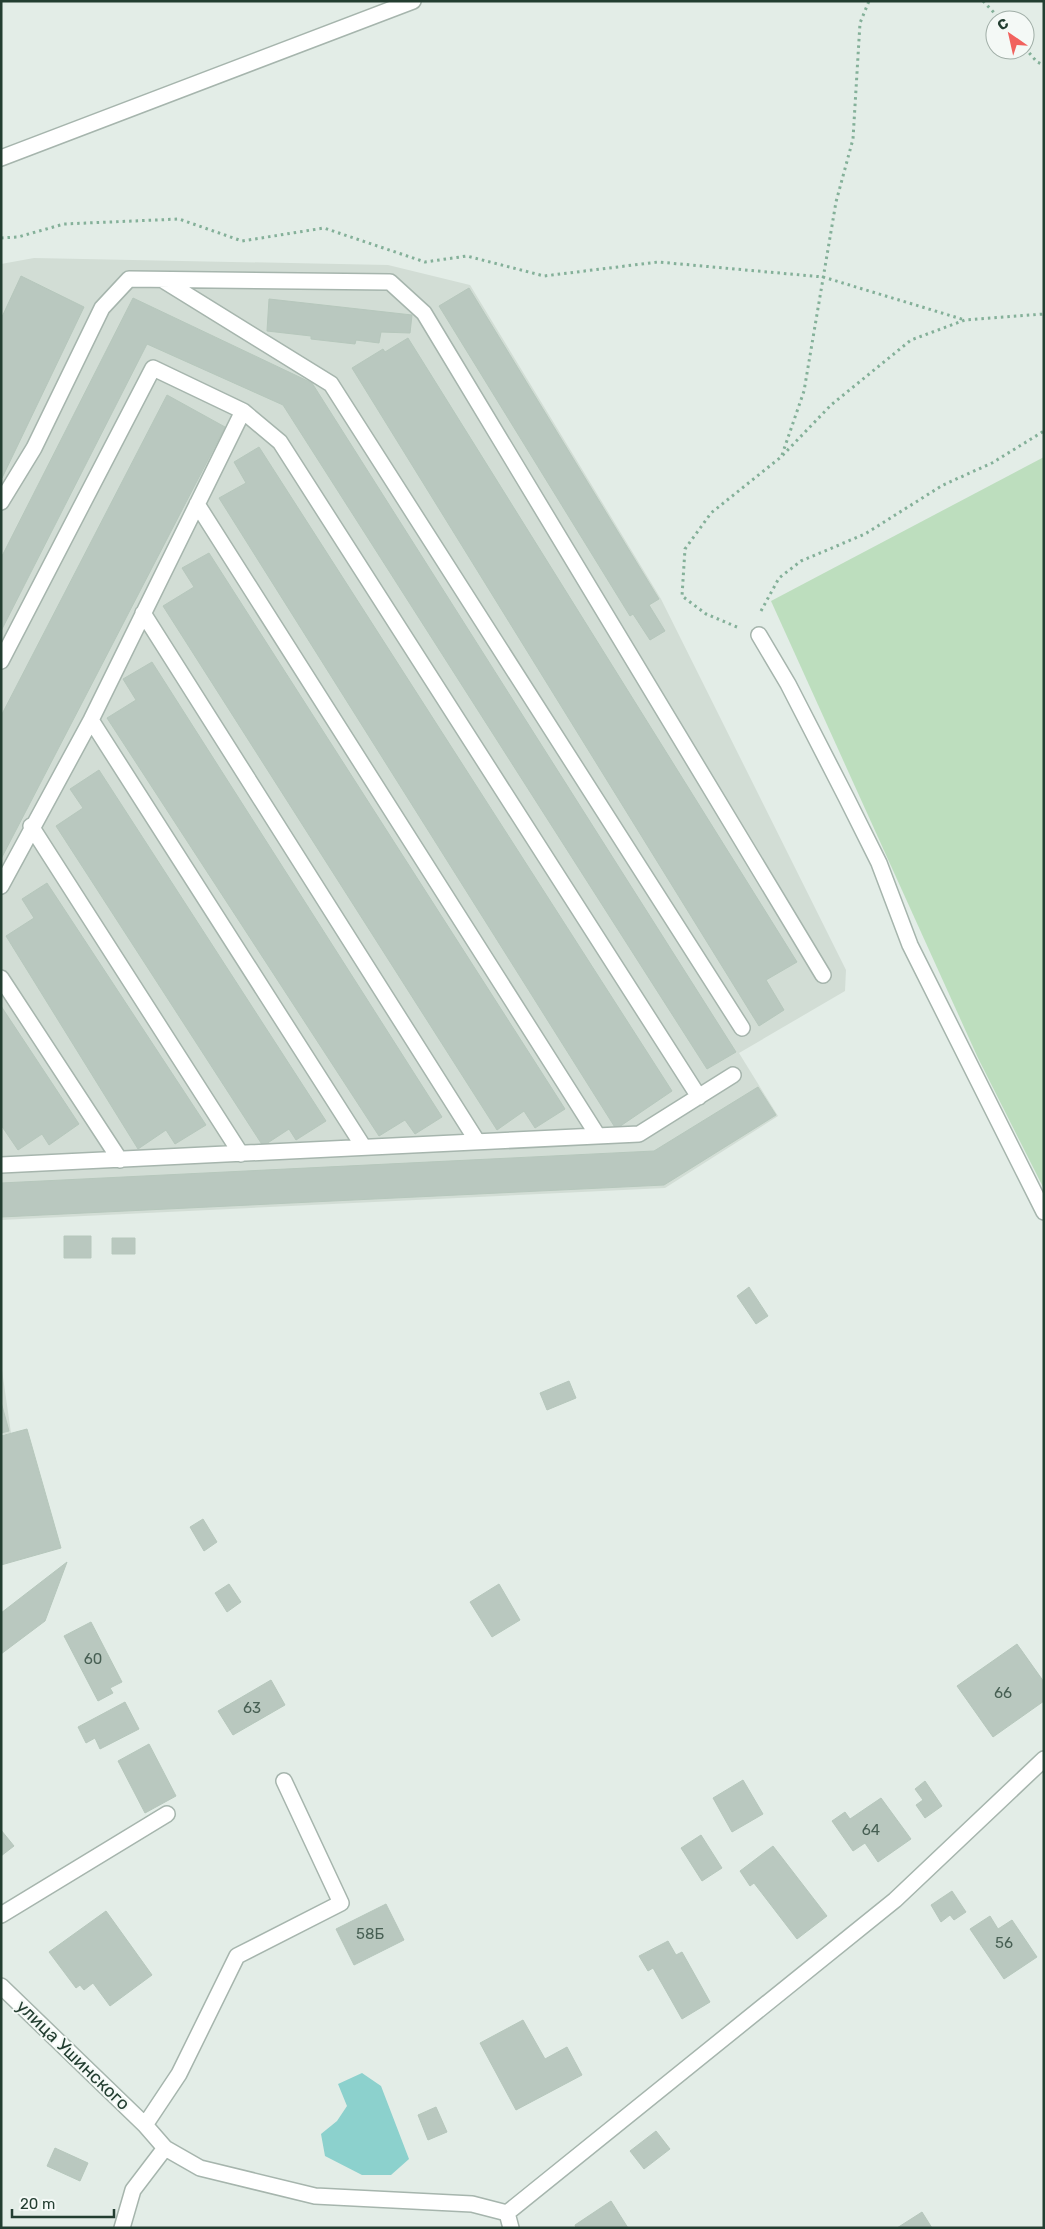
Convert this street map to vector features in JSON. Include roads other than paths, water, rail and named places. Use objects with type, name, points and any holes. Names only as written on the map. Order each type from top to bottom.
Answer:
[{"type":"street","points":[[1,158],[414,1]]},
{"type":"street","points":[[1,502],[34,448],[102,308],[129,279],[390,282],[424,313],[823,975]]},
{"type":"street","points":[[162,279],[330,384],[742,1028]]},
{"type":"street","points":[[1,661],[153,368],[243,411],[280,442],[699,1097]]},
{"type":"street","points":[[1,886],[31,826],[90,720],[243,411]]},
{"type":"street","points":[[197,504],[598,1136]]},
{"type":"street","points":[[143,613],[477,1141]]},
{"type":"street","points":[[759,635],[788,684],[846,797],[878,863],[910,945],[1044,1212]]},
{"type":"street","points":[[90,720],[363,1146]]},
{"type":"street","points":[[31,826],[241,1154]]},
{"type":"street","points":[[1,978],[120,1160]]},
{"type":"street","points":[[1,1165],[639,1134],[733,1075]]},
{"type":"street","points":[[511,2228],[507,2213],[895,1900],[1044,1758]]},
{"type":"street","points":[[145,2125],[179,2074],[237,1956],[340,1903],[284,1781]]},
{"type":"street","points":[[1,1915],[167,1814]]},
{"type":"street","name":"улица Ушинского","points":[[1,1986],[145,2125],[165,2148],[200,2168],[315,2196],[472,2204],[507,2213]]},
{"type":"street","points":[[122,2228],[133,2190],[165,2148]]},
{"type":"water","points":[[362,2073],[381,2086],[409,2159],[391,2175],[362,2175],[325,2156],[321,2134],[337,2121],[347,2106],[338,2084]]}]
